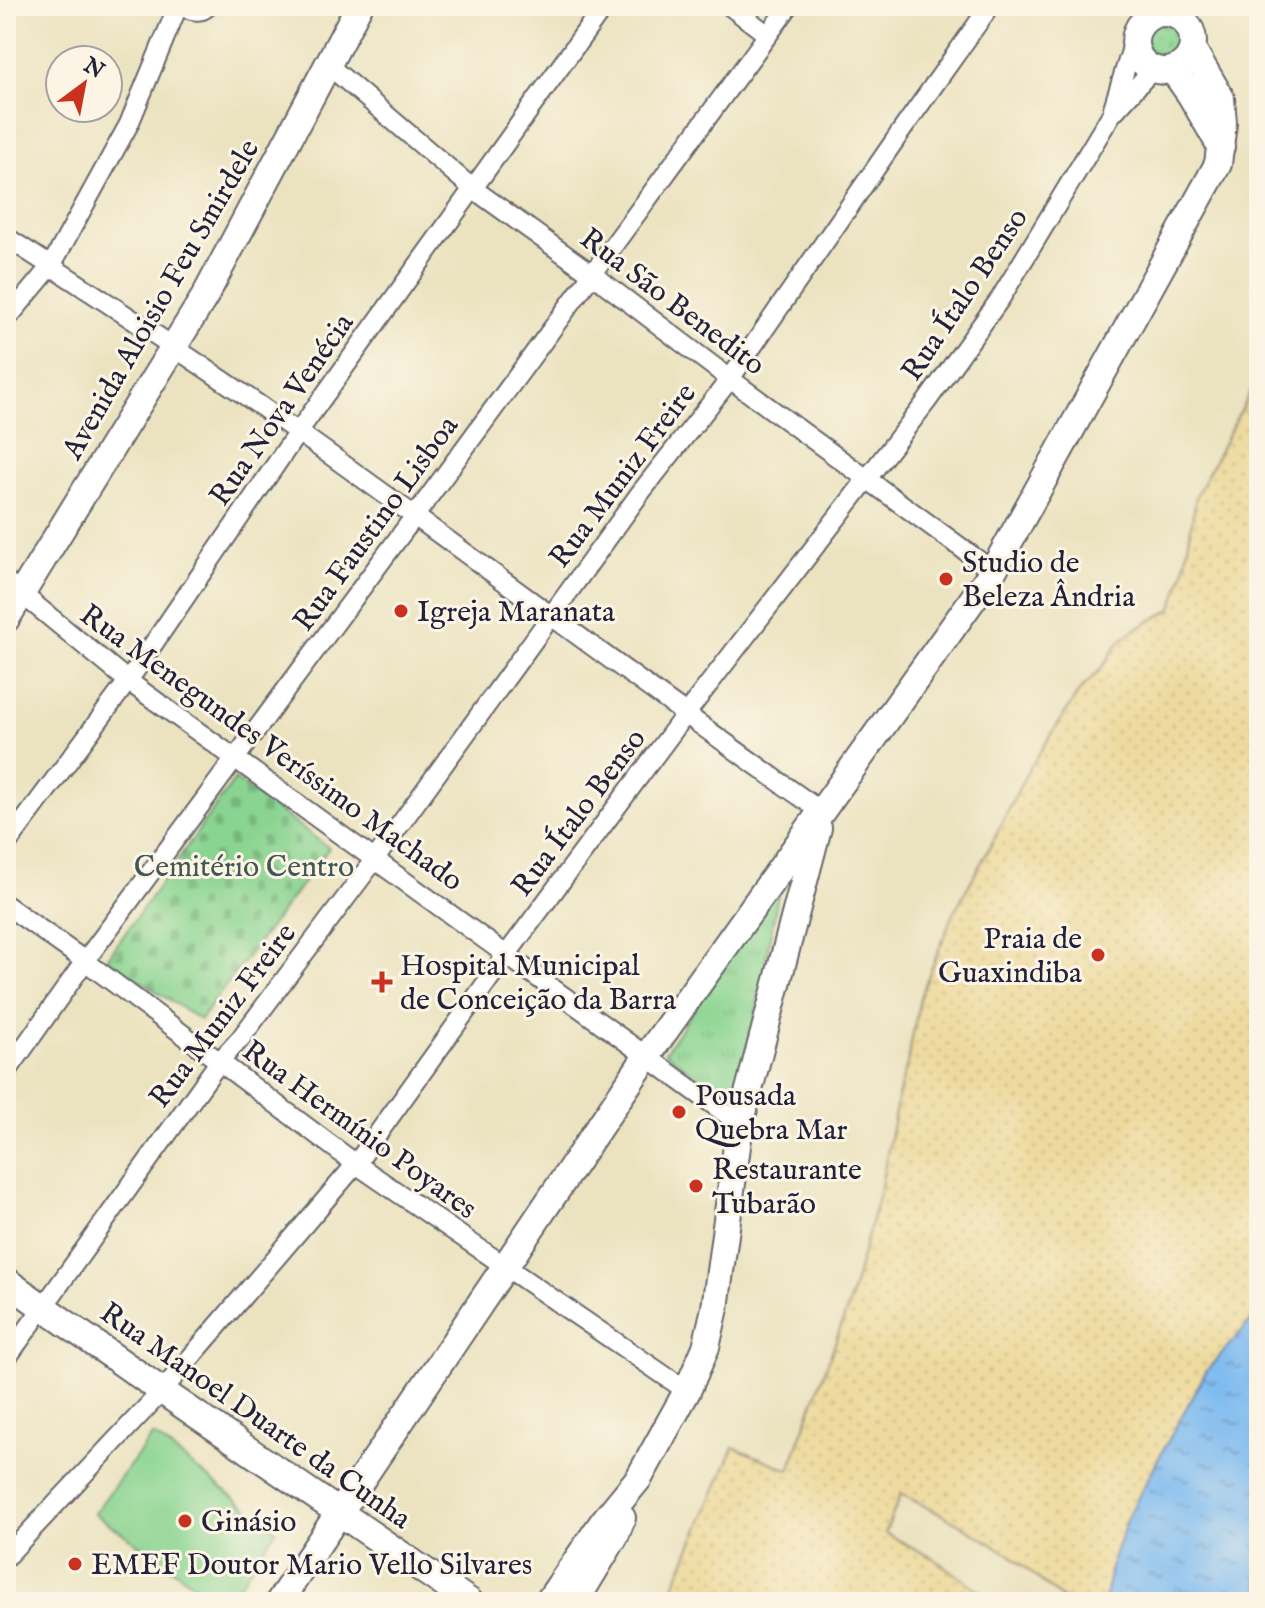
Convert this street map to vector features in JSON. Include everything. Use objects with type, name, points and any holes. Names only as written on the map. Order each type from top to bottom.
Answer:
[{"type":"street","points":[[6,320],[51,266],[129,124],[178,6],[199,12],[208,6]]},
{"type":"street","name":"Avenida Aloisio Feu Smirdele","points":[[6,619],[14,587],[174,348],[205,296],[359,6]]},
{"type":"street","name":"Rua Nova Venécia","points":[[6,845],[128,681],[298,432],[604,6]]},
{"type":"street","points":[[730,6],[768,35]]},
{"type":"street","name":"Rua Faustino Lisboa","points":[[6,1073],[85,961],[789,6]]},
{"type":"street","name":"Rua Muniz Freire","points":[[6,1359],[219,1062],[240,1039],[375,859],[641,492],[730,379],[990,6]]},
{"type":"street","points":[[1156,14],[1186,23],[1194,40],[1193,50],[1181,66],[1163,69]]},
{"type":"street","points":[[1156,14],[1136,47],[1139,56],[1145,63],[1163,69],[1190,94],[1221,147]]},
{"type":"street","points":[[1111,115],[1156,14]]},
{"type":"street","points":[[279,1602],[647,1056],[993,571],[1218,164],[1223,123],[1221,98],[1193,50]]},
{"type":"street","name":"Rua São Benedito","points":[[328,65],[472,188],[993,571]]},
{"type":"street","name":"Rua Ítalo Benso","points":[[6,1557],[162,1391],[356,1164],[685,715],[927,401],[1000,299],[1111,115],[1163,69]]},
{"type":"street","points":[[6,237],[298,432],[822,812]]},
{"type":"street","name":"Rua Menegundes Veríssimo Machado","points":[[14,587],[128,681],[740,1124]]},
{"type":"street","points":[[575,1602],[615,1536],[639,1478],[687,1391],[706,1347],[715,1308],[740,1124],[822,812]]},
{"type":"street","name":"Rua Hermínio Poyares","points":[[6,905],[356,1164],[687,1391]]},
{"type":"street","name":"Rua Manoel Duarte da Cunha","points":[[6,1281],[470,1602]]},
{"type":"street","points":[[548,1602],[603,1522],[639,1478]]},
{"type":"green space","points":[[1162,24],[1176,29],[1181,43],[1176,57],[1162,62],[1148,57],[1143,43],[1148,29]]},
{"type":"green space","name":"Cemitério Centro","points":[[235,779],[329,848],[200,1020],[107,959]]},
{"type":"green space","points":[[780,884],[738,1108],[665,1052]]},
{"type":"green space","name":"Ginásio","points":[[153,1435],[276,1530],[228,1602],[219,1602],[94,1513]]},
{"type":"sand","name":"Praia de Guaxindiba","points":[[1259,375],[1259,1312],[1207,1370],[1162,1452],[1129,1515],[1113,1559],[1104,1602],[1066,1602],[1010,1555],[958,1523],[901,1494],[885,1533],[933,1558],[995,1602],[667,1602],[734,1447],[789,1470],[849,1304],[881,1186],[920,997],[953,914],[1027,772],[1081,689],[1101,669],[1119,642],[1172,609],[1184,572],[1196,496]]},
{"type":"water","points":[[1259,1312],[1259,1602],[1104,1602],[1113,1559],[1129,1515],[1162,1452],[1207,1370]]},
{"type":"place","name":"Studio de Beleza Ândria","points":[[946,579]]},
{"type":"place","name":"Igreja Maranata","points":[[401,611]]},
{"type":"place","name":"Praia de Guaxindiba","points":[[1098,955]]},
{"type":"place","name":"Hospital Municipal de Conceição da Barra","points":[[382,982]]},
{"type":"place","name":"Pousada Quebra Mar","points":[[679,1112]]},
{"type":"place","name":"Restaurante Tubarão","points":[[696,1186]]},
{"type":"place","name":"Ginásio","points":[[185,1521]]},
{"type":"place","name":"EMEF Doutor Mario Vello Silvares","points":[[75,1564]]}]
